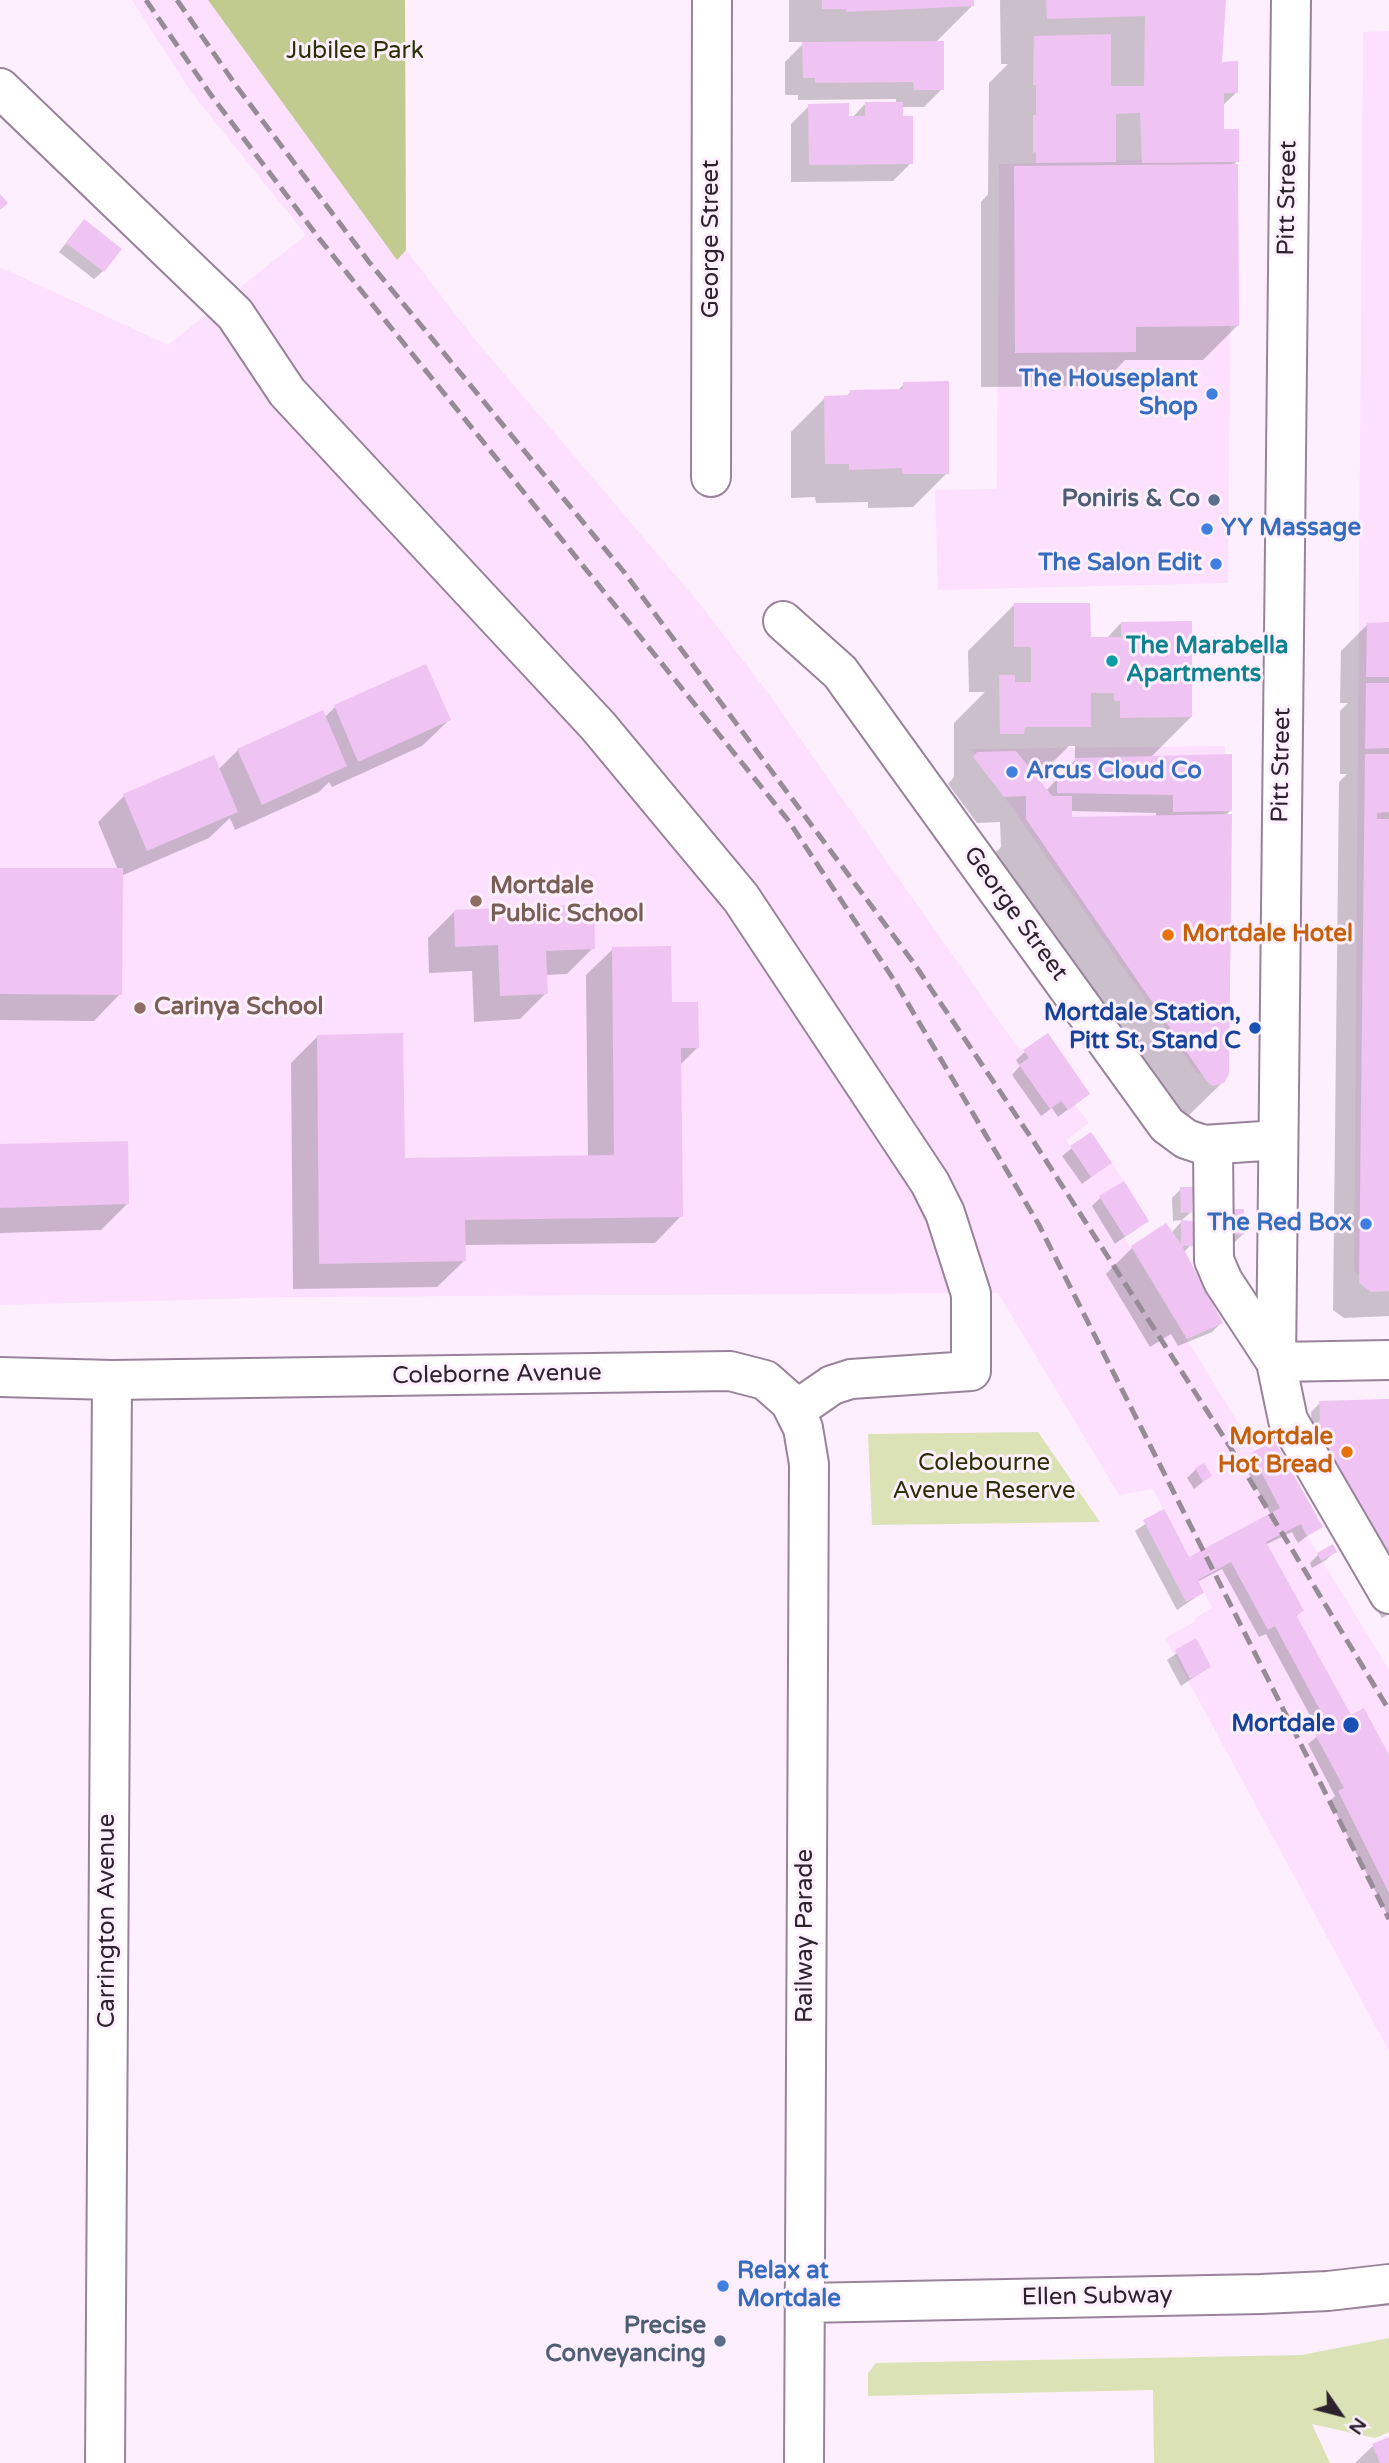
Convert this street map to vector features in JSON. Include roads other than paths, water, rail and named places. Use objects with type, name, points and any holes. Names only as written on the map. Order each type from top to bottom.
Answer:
[{"type":"street","name":"George Street","points":[[711,477],[712,0]]},
{"type":"street","name":"Pitt Street","points":[[1276,1362],[1291,0]]},
{"type":"street","points":[[0,88],[235,314],[287,392],[598,726],[741,898],[896,1127],[945,1213],[971,1294],[971,1371],[851,1379],[832,1385],[796,1410]]},
{"type":"street","name":"George Street","points":[[783,621],[840,672],[1167,1125],[1186,1139],[1213,1145],[1278,1140]]},
{"type":"street","points":[[1213,1145],[1214,1260],[1223,1281],[1276,1362],[1289,1420],[1389,1594]]},
{"type":"street","points":[[1276,1362],[1389,1360]]},
{"type":"street","name":"Coleborne Avenue","points":[[0,1377],[111,1380],[730,1371],[765,1380],[785,1395],[796,1410]]},
{"type":"street","name":"Carrington Avenue","points":[[105,2463],[111,1380]]},
{"type":"street","name":"Railway Parade","points":[[796,1410],[803,1427],[809,1464],[804,2463]]},
{"type":"street","name":"Ellen Subway","points":[[804,2303],[1261,2294],[1328,2291],[1389,2284]]},
{"type":"railway","points":[[146,0],[211,95],[318,237],[788,820],[894,980],[1039,1225],[1389,1919]]},
{"type":"railway","points":[[177,0],[237,87],[369,262],[624,572],[913,962],[1034,1142],[1227,1442],[1389,1710]]},
{"type":"place","name":"The Houseplant Shop","points":[[1212,394]]},
{"type":"place","name":"Poniris & Co","points":[[1214,500]]},
{"type":"place","name":"YY Massage","points":[[1207,529]]},
{"type":"place","name":"The Salon Edit","points":[[1216,564]]},
{"type":"place","name":"The Marabella Apartments","points":[[1112,661]]},
{"type":"place","name":"Arcus Cloud Co","points":[[1012,772]]},
{"type":"place","name":"Mortdale Public School","points":[[476,901]]},
{"type":"place","name":"Mortdale Hotel","points":[[1168,935]]},
{"type":"place","name":"Carinya School","points":[[140,1008]]},
{"type":"place","name":"Mortdale Station, Pitt St, Stand C","points":[[1255,1028]]},
{"type":"place","name":"The Red Box","points":[[1366,1224]]},
{"type":"place","name":"Mortdale Hot Bread","points":[[1347,1452]]},
{"type":"place","name":"Mortdale","points":[[1351,1725]]},
{"type":"place","name":"Relax at Mortdale","points":[[723,2286]]},
{"type":"place","name":"Precise Conveyancing","points":[[720,2341]]},
{"type":"park label","name":"Jubilee Park","points":[[355,52]]},
{"type":"park label","name":"Colebourne Avenue Reserve","points":[[984,1478]]}]
